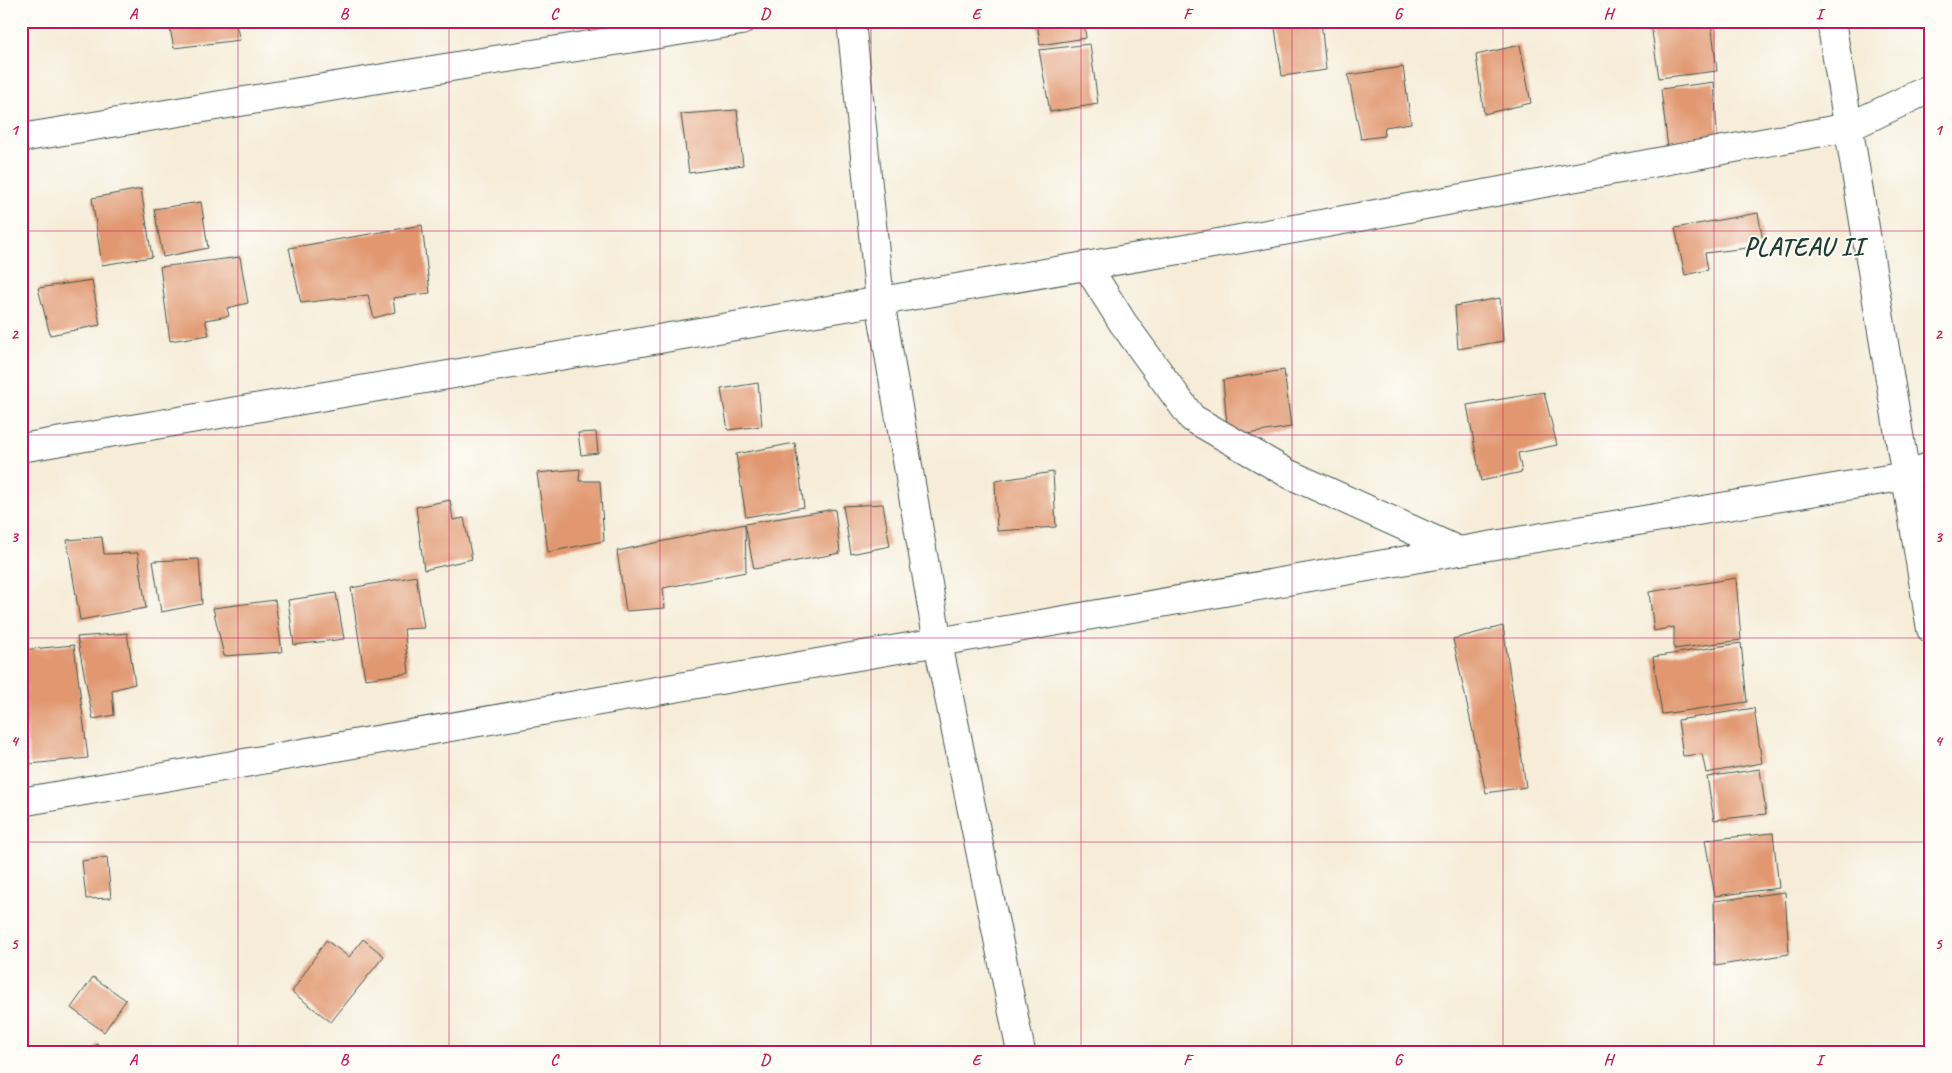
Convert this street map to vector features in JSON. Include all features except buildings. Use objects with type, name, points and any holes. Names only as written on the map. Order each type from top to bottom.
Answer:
[{"type":"street","points":[[21,138],[741,21]]},
{"type":"street","points":[[852,21],[880,301],[938,643],[1021,1052]]},
{"type":"street","points":[[1831,21],[1931,629]]},
{"type":"street","points":[[21,448],[1086,266],[1848,127],[1931,88]]},
{"type":"street","points":[[1086,266],[1123,323],[1192,418],[1289,474],[1459,551]]},
{"type":"street","points":[[21,802],[1459,551],[1906,476],[1931,466]]},
{"type":"district","name":"PLATEAU II","points":[[1804,246]]}]
